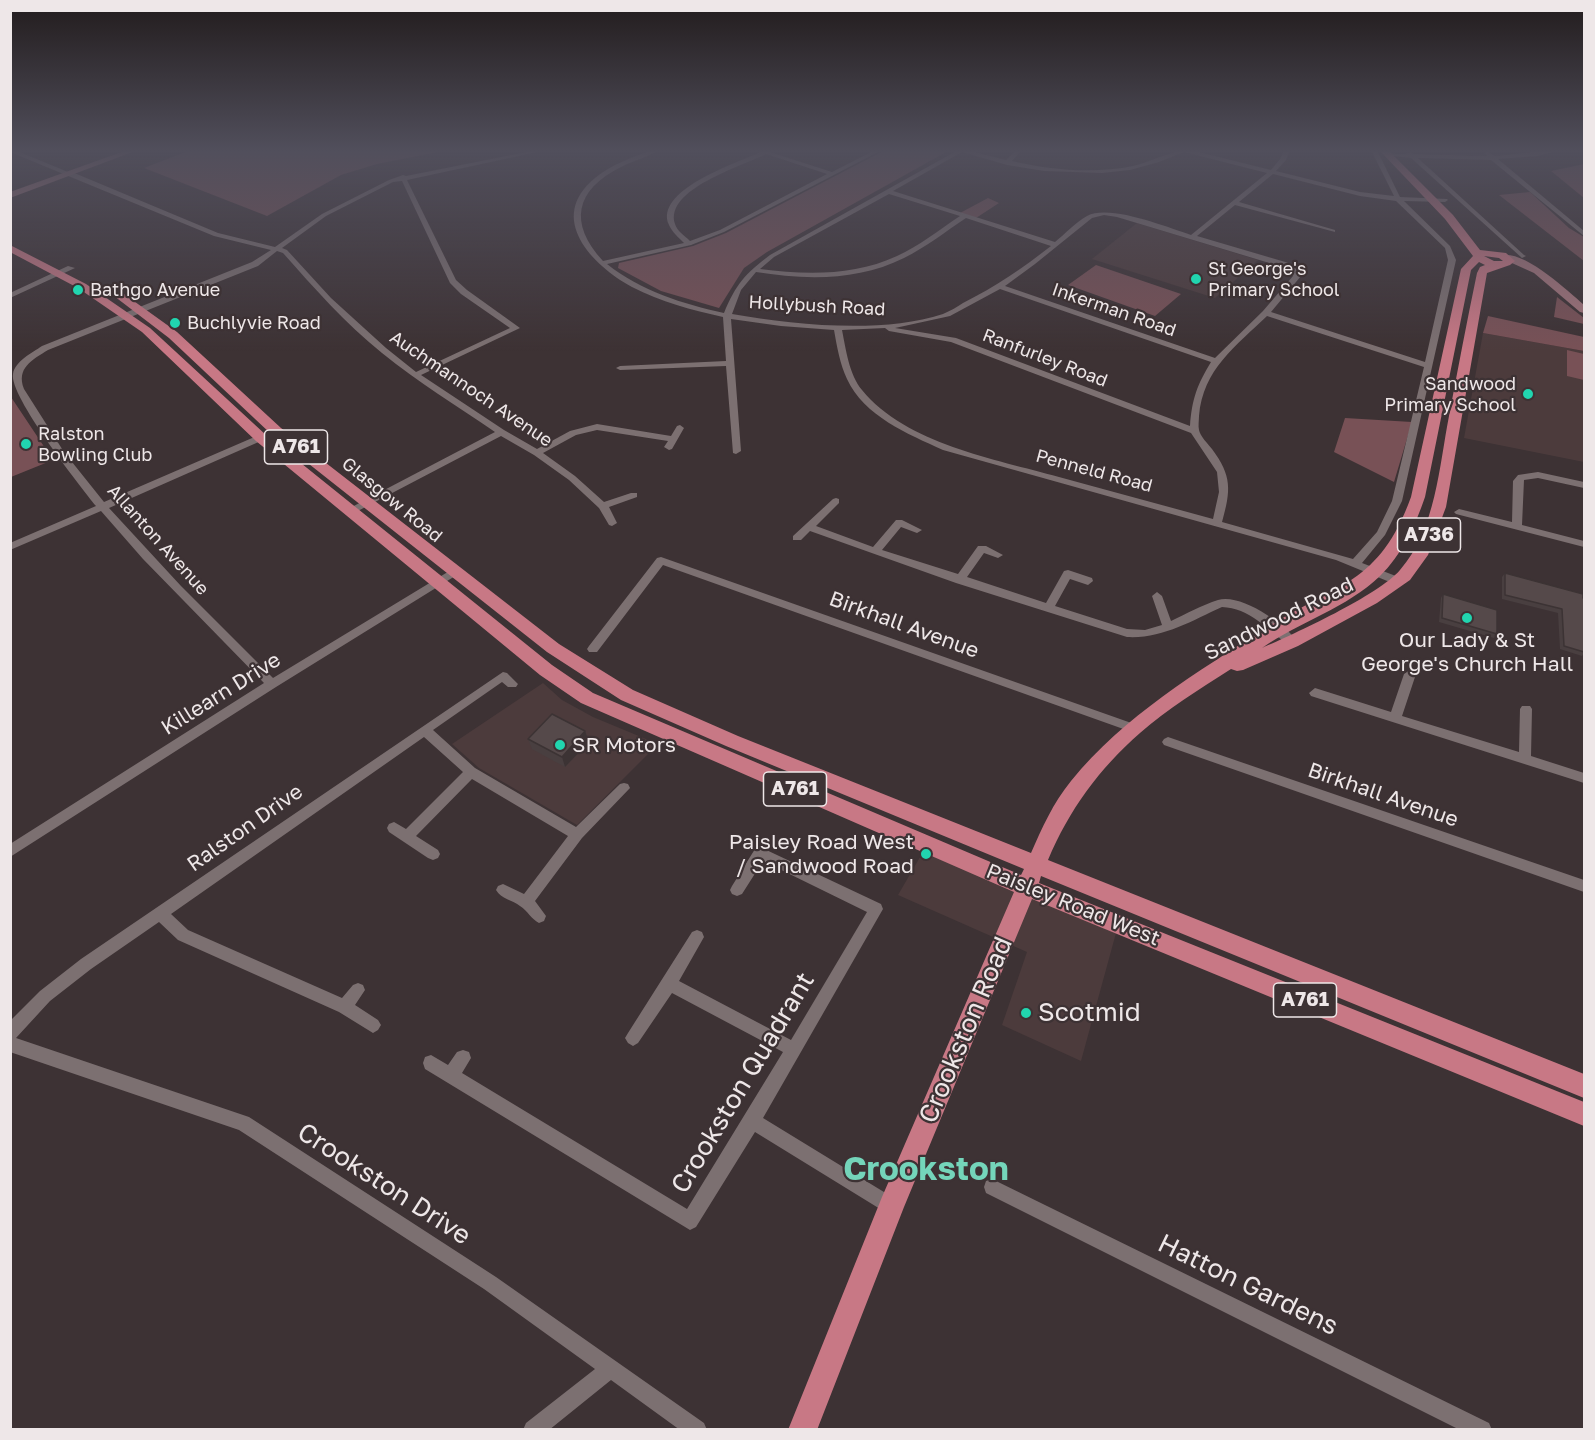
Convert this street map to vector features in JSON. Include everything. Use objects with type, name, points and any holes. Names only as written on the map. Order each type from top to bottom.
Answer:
[{"type":"main road","points":[[1447,217],[1474,245],[1478,256],[1501,260]]},
{"type":"main road","points":[[1462,217],[1501,260]]},
{"type":"main road","name":"Glasgow Road","points":[[15,244],[65,271],[114,292],[141,310],[173,335],[276,431],[455,573],[579,666]]},
{"type":"main road","name":"Sandwood Road","points":[[1031,875],[1054,822],[1077,787],[1133,728],[1276,630],[1348,592],[1375,572],[1387,558],[1412,516],[1418,497],[1466,269],[1478,256]]},
{"type":"main road","name":"Sandwood Road","points":[[1195,684],[1292,642],[1371,599],[1410,570],[1420,555],[1439,507],[1482,273],[1484,269],[1501,260]]},
{"type":"main road","name":"Glasgow Road","points":[[65,271],[159,340],[261,438],[567,686]]},
{"type":"main road","points":[[100,297],[114,292]]},
{"type":"main road","name":"Paisley Road West","points":[[579,666],[627,694],[1031,875],[1584,1114]]},
{"type":"main road","name":"Paisley Road West","points":[[567,686],[605,707],[654,728],[1584,1086]]},
{"type":"main road","points":[[654,728],[666,712]]},
{"type":"main road","name":"Crookston Road","points":[[802,1430],[891,1206],[1031,875]]},
{"type":"street","name":"Auchmannoch Avenue","points":[[173,217],[216,235],[285,250],[351,323],[415,375],[537,453],[591,493],[603,506],[612,523]]},
{"type":"street","points":[[141,310],[255,264],[321,217]]},
{"type":"street","points":[[415,375],[516,328],[464,292],[453,281],[422,217]]},
{"type":"street","name":"Hollybush Road","points":[[576,217],[581,239],[602,263],[625,280],[668,299],[727,316],[789,324],[882,328],[945,316],[1001,287],[1090,217]]},
{"type":"street","points":[[670,217],[674,229],[689,244]]},
{"type":"street","points":[[602,263],[689,244],[749,217]]},
{"type":"street","points":[[736,451],[727,316],[738,289],[754,270],[772,255],[840,217]]},
{"type":"street","points":[[754,270],[807,276],[870,269],[900,257],[963,217]]},
{"type":"street","points":[[969,217],[1056,245]]},
{"type":"street","name":"Hollybush Road","points":[[1126,217],[1289,266],[1297,276],[1266,313]]},
{"type":"street","points":[[1193,236],[1216,217]]},
{"type":"street","points":[[1284,217],[1333,231]]},
{"type":"street","name":"Sandwood Road","points":[[1356,563],[1380,533],[1396,501],[1452,260],[1451,252],[1416,217]]},
{"type":"street","points":[[1477,217],[1522,256]]},
{"type":"street","points":[[1564,217],[1584,234]]},
{"type":"street","points":[[1483,238],[1498,237]]},
{"type":"street","points":[[1501,260],[1546,280],[1584,310]]},
{"type":"street","points":[[10,296],[65,271]]},
{"type":"street","name":"Inkerman Road","points":[[1001,287],[1216,361]]},
{"type":"street","name":"Allanton Avenue","points":[[141,310],[45,348],[18,370],[17,382],[46,432],[103,507],[272,684]]},
{"type":"street","points":[[1217,522],[1224,498],[1225,476],[1194,431],[1197,404],[1202,384],[1216,361],[1266,313],[1427,365]]},
{"type":"street","name":"Penneld Road","points":[[837,326],[843,357],[859,392],[887,417],[946,448],[1217,522],[1356,563],[1397,581]]},
{"type":"street","name":"Ranfurley Road","points":[[882,328],[953,340],[1194,431]]},
{"type":"street","points":[[620,368],[731,363]]},
{"type":"street","points":[[537,453],[573,433],[597,427],[671,443],[680,429]]},
{"type":"street","points":[[10,547],[276,431]]},
{"type":"street","points":[[351,511],[501,432]]},
{"type":"street","points":[[1517,527],[1518,481],[1521,477],[1538,475],[1584,485]]},
{"type":"street","points":[[603,506],[634,495]]},
{"type":"street","points":[[797,538],[836,501]]},
{"type":"street","points":[[1459,512],[1584,544]]},
{"type":"street","points":[[875,551],[898,522],[916,530]]},
{"type":"street","points":[[809,527],[875,551],[1127,633],[1145,634],[1168,627],[1221,603],[1232,602],[1247,608],[1292,642]]},
{"type":"street","points":[[960,579],[982,548],[998,555]]},
{"type":"street","name":"Birkhall Avenue","points":[[593,649],[661,560],[1133,728]]},
{"type":"street","name":"Killearn Drive","points":[[10,851],[272,684],[455,573]]},
{"type":"street","points":[[1049,606],[1068,574],[1088,581]]},
{"type":"street","points":[[1157,596],[1168,627]]},
{"type":"street","points":[[1395,719],[1410,674]]},
{"type":"street","name":"Ralston Drive","points":[[10,1033],[45,996],[86,964],[503,676],[512,684]]},
{"type":"street","points":[[1315,693],[1584,778]]},
{"type":"street","points":[[1525,758],[1526,710]]},
{"type":"street","points":[[425,730],[471,772],[577,834]]},
{"type":"street","name":"Birkhall Avenue","points":[[1168,742],[1584,886]]},
{"type":"street","points":[[408,835],[471,772]]},
{"type":"street","points":[[526,902],[577,834],[624,788]]},
{"type":"street","points":[[394,828],[408,835],[433,855]]},
{"type":"street","name":"Crookston Quadrant","points":[[431,1063],[690,1221],[752,1121],[792,1049],[876,909],[760,853],[737,890]]},
{"type":"street","points":[[503,890],[526,902],[539,916]]},
{"type":"street","points":[[160,913],[183,935],[344,1007],[373,1025]]},
{"type":"street","points":[[633,1038],[698,937]]},
{"type":"street","points":[[669,984],[792,1049]]},
{"type":"street","points":[[344,1007],[358,990]]},
{"type":"street","name":"Crookston Drive","points":[[10,1044],[243,1123],[490,1283],[697,1430]]},
{"type":"street","points":[[451,1074],[463,1058]]},
{"type":"street","points":[[752,1121],[891,1206]]},
{"type":"street","name":"Hatton Gardens","points":[[992,1187],[1482,1430]]},
{"type":"street","points":[[533,1430],[610,1369]]},
{"type":"shaded area","points":[[756,217],[829,217],[767,252],[744,268],[719,308],[661,291],[618,268],[619,263],[693,246],[726,233]]},
{"type":"shaded area","points":[[1528,217],[1557,217],[1584,237],[1584,261]]},
{"type":"shaded area","name":"St George's Primary School","points":[[1137,223],[1258,260],[1215,298],[1092,259]]},
{"type":"shaded area","points":[[1096,265],[1181,294],[1155,316],[1068,285]]},
{"type":"shaded area","points":[[1557,297],[1584,318],[1584,324],[1554,317]]},
{"type":"shaded area","points":[[1488,316],[1584,337],[1584,351],[1483,333]]},
{"type":"shaded area","name":"Sandwood Primary School","points":[[1483,333],[1584,351],[1584,462],[1464,438]]},
{"type":"shaded area","points":[[1567,350],[1584,354],[1584,380],[1567,376]]},
{"type":"shaded area","name":"Ralston Bowling Club","points":[[11,397],[53,460],[10,477]]},
{"type":"shaded area","points":[[1345,418],[1412,422],[1394,482],[1334,452]]},
{"type":"shaded area","points":[[543,683],[562,700],[593,717],[658,744],[577,825],[479,768],[452,744]]},
{"type":"shaded area","points":[[923,852],[1116,933],[1081,1061],[1002,1025],[1027,952],[898,895]]},
{"type":"building","points":[[1505,573],[1583,594],[1584,652],[1564,646],[1562,609],[1505,595]]},
{"type":"building","name":"Our Lady & St George's Church Hall","points":[[1443,594],[1497,610],[1497,634],[1442,618]]},
{"type":"building","points":[[552,714],[585,731],[562,757],[528,739]]},
{"type":"place","name":"St George's Primary School","points":[[1196,279]]},
{"type":"place","name":"Bathgo Avenue","points":[[78,290]]},
{"type":"place","name":"Buchlyvie Road","points":[[175,323]]},
{"type":"place","name":"Sandwood Primary School","points":[[1528,394]]},
{"type":"place","name":"Ralston Bowling Club","points":[[26,444]]},
{"type":"place","name":"Our Lady & St George's Church Hall","points":[[1467,618]]},
{"type":"place","name":"SR Motors","points":[[560,745]]},
{"type":"place","name":"Paisley Road West / Sandwood Road","points":[[926,854]]},
{"type":"place","name":"Scotmid","points":[[1026,1013]]},
{"type":"district","name":"Crookston","points":[[926,1170]]}]
